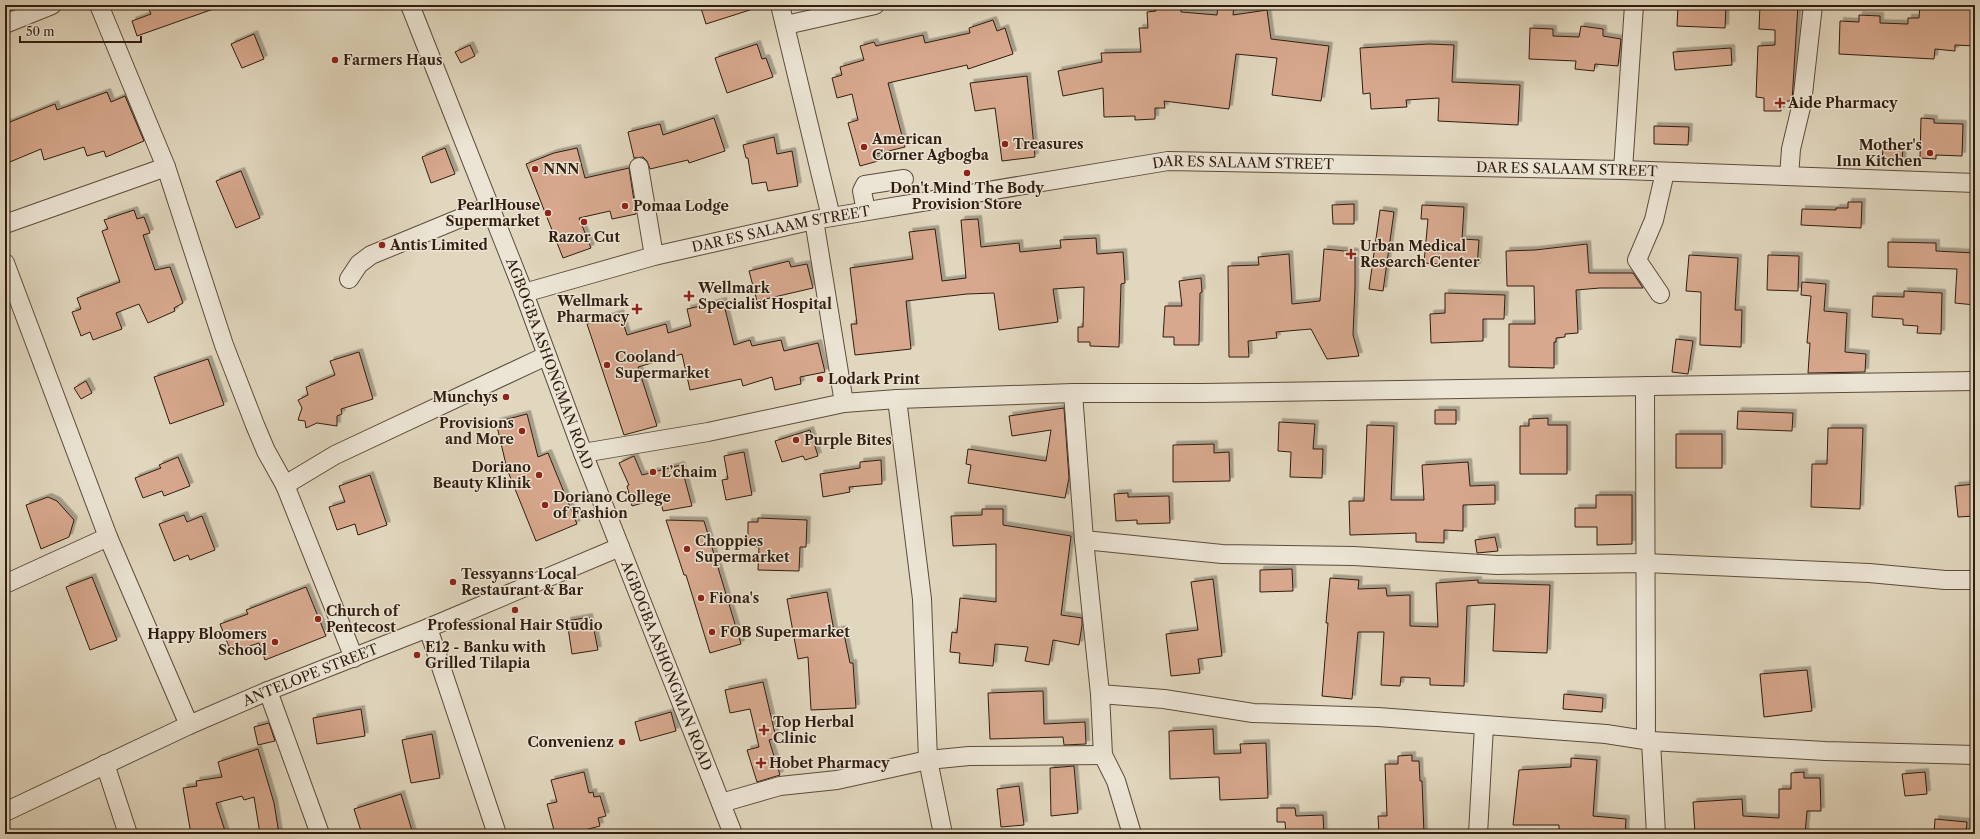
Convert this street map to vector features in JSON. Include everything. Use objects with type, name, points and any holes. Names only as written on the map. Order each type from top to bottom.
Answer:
[{"type":"street","points":[[5,24],[52,5]]},
{"type":"street","points":[[99,5],[166,167],[224,345],[266,451],[285,485],[354,658]]},
{"type":"street","name":"AGBOGBA ASHONGMAN ROAD","points":[[410,5],[524,293],[583,454],[733,834]]},
{"type":"street","points":[[780,5],[786,25],[822,218],[844,403]]},
{"type":"street","points":[[786,25],[875,5]]},
{"type":"street","points":[[1623,170],[1634,5]]},
{"type":"street","points":[[1789,176],[1791,149],[1802,103],[1813,5]]},
{"type":"street","name":"DAR ES SALAAM STREET","points":[[524,293],[654,256],[822,218],[1168,161],[1623,170],[1975,183]]},
{"type":"street","points":[[5,224],[166,167]]},
{"type":"street","points":[[639,167],[654,256]]},
{"type":"street","points":[[1660,294],[1637,260],[1654,220],[1665,172]]},
{"type":"street","points":[[866,211],[862,191],[865,185],[904,178]]},
{"type":"street","points":[[349,279],[359,264],[371,255],[490,206]]},
{"type":"street","points":[[5,263],[108,537],[189,725]]},
{"type":"street","points":[[285,485],[335,455],[546,356]]},
{"type":"street","points":[[583,454],[708,432],[844,403],[897,399],[1073,393],[1202,393],[1975,381]]},
{"type":"street","points":[[1645,386],[1645,563],[1649,740],[1656,834]]},
{"type":"street","points":[[1073,393],[1084,540],[1100,694],[1103,755],[1116,781],[1132,834]]},
{"type":"street","points":[[897,399],[922,599],[928,760],[943,834]]},
{"type":"street","points":[[5,584],[108,537]]},
{"type":"street","points":[[1084,540],[1222,554],[1354,556],[1497,565],[1645,563],[1869,573],[1945,580],[1975,580]]},
{"type":"street","name":"ANTELOPE STREET","points":[[5,812],[189,725],[268,691],[428,628],[620,547]]},
{"type":"street","points":[[428,628],[497,834]]},
{"type":"street","points":[[268,691],[320,834]]},
{"type":"street","points":[[1100,694],[1164,699],[1253,713],[1378,717],[1606,734],[1649,740],[1825,751],[1975,755]]},
{"type":"street","points":[[1478,834],[1484,726]]},
{"type":"street","points":[[721,803],[780,786],[837,780],[928,760],[970,756],[1103,755]]},
{"type":"street","points":[[105,764],[128,834]]},
{"type":"building","points":[[147,5],[219,5],[219,7],[137,36],[132,21],[151,14]]},
{"type":"building","points":[[700,5],[755,5],[756,8],[706,24]]},
{"type":"building","points":[[1155,5],[1180,5],[1181,12],[1217,15],[1218,5],[1234,5],[1233,15],[1267,10],[1271,39],[1329,46],[1321,101],[1272,95],[1277,58],[1236,54],[1229,109],[1164,101],[1165,108],[1155,108],[1155,119],[1135,120],[1135,116],[1104,117],[1103,88],[1063,96],[1058,71],[1102,62],[1101,53],[1141,52],[1139,28],[1148,28],[1147,12],[1156,11]]},
{"type":"building","points":[[1678,5],[1726,5],[1725,28],[1677,26]]},
{"type":"building","points":[[1760,5],[1798,5],[1792,101],[1782,101],[1781,111],[1764,111],[1764,98],[1756,97],[1758,46],[1775,45],[1775,30],[1759,29]]},
{"type":"building","points":[[1920,5],[1975,8],[1975,46],[1955,45],[1955,51],[1935,49],[1934,59],[1839,54],[1840,21],[1859,22],[1859,15],[1880,16],[1880,23],[1908,24],[1908,18],[1919,18]]},
{"type":"building","points":[[993,20],[997,31],[1005,28],[1013,54],[968,69],[967,65],[888,83],[905,147],[876,154],[878,161],[860,166],[848,123],[858,120],[852,94],[837,98],[832,78],[842,75],[840,67],[864,60],[860,46],[874,42],[876,46],[923,35],[925,43],[970,33],[969,28]]},
{"type":"building","points":[[1581,26],[1603,29],[1603,36],[1621,39],[1618,66],[1595,64],[1594,71],[1575,69],[1576,61],[1529,59],[1530,28],[1553,29],[1553,36],[1579,37]]},
{"type":"building","points":[[254,34],[264,59],[242,68],[231,44]]},
{"type":"building","points":[[757,44],[762,59],[766,58],[773,77],[727,93],[715,58]]},
{"type":"building","points":[[1429,44],[1454,45],[1452,82],[1520,85],[1518,125],[1438,121],[1439,98],[1406,100],[1407,107],[1371,109],[1370,93],[1363,94],[1360,48]]},
{"type":"building","points":[[470,45],[475,56],[461,63],[455,52]]},
{"type":"building","points":[[1731,48],[1732,65],[1675,70],[1673,52]]},
{"type":"building","points":[[1027,76],[1035,157],[1002,161],[995,108],[975,111],[970,83]]},
{"type":"building","points":[[107,92],[111,102],[125,96],[144,141],[106,157],[104,151],[87,156],[84,147],[44,160],[41,149],[5,164],[5,124],[55,104],[57,110]]},
{"type":"building","points":[[714,118],[725,151],[689,163],[688,160],[650,169],[647,161],[643,157],[634,158],[628,132],[660,124],[663,135]]},
{"type":"building","points":[[1921,118],[1934,119],[1934,123],[1963,124],[1962,156],[1936,155],[1936,159],[1920,158]]},
{"type":"building","points":[[1654,126],[1689,127],[1688,145],[1654,144]]},
{"type":"building","points":[[774,137],[777,154],[792,151],[798,186],[768,191],[766,182],[752,184],[748,158],[746,158],[743,145]]},
{"type":"building","points":[[445,148],[455,174],[431,183],[422,157]]},
{"type":"building","points":[[577,148],[585,178],[629,168],[636,214],[612,219],[610,211],[579,218],[591,248],[563,258],[526,164],[554,153]]},
{"type":"building","points":[[1883,148],[1903,148],[1902,162],[1882,161]]},
{"type":"building","points":[[241,171],[260,218],[236,228],[216,181]]},
{"type":"building","points":[[1848,202],[1862,202],[1861,228],[1801,225],[1802,209],[1836,210],[1836,208],[1848,208]]},
{"type":"building","points":[[1354,204],[1354,224],[1333,224],[1332,205]]},
{"type":"building","points":[[1422,205],[1464,207],[1462,239],[1479,240],[1477,267],[1424,263],[1428,219],[1421,219]]},
{"type":"building","points":[[134,210],[137,219],[144,217],[150,233],[143,235],[155,270],[170,267],[183,303],[174,308],[175,311],[148,323],[139,304],[116,313],[122,329],[93,340],[90,332],[81,336],[72,312],[81,309],[77,298],[120,282],[102,231],[108,229],[104,220]]},
{"type":"building","points":[[1380,210],[1394,212],[1383,291],[1369,289]]},
{"type":"building","points":[[978,219],[981,247],[1019,243],[1020,252],[1061,248],[1060,240],[1096,238],[1097,254],[1123,252],[1125,283],[1121,284],[1119,347],[1090,346],[1090,342],[1078,342],[1078,327],[1083,327],[1084,287],[1053,289],[1058,322],[999,330],[994,293],[967,294],[906,301],[911,349],[855,355],[851,324],[857,324],[850,268],[913,259],[909,232],[935,229],[942,281],[966,278],[961,220]]},
{"type":"building","points":[[1888,242],[1936,243],[1936,251],[1975,253],[1975,305],[1955,303],[1957,269],[1888,267]]},
{"type":"building","points":[[1587,244],[1589,273],[1633,273],[1643,288],[1600,288],[1576,290],[1578,333],[1565,334],[1565,337],[1556,338],[1556,342],[1554,342],[1554,368],[1509,367],[1509,324],[1535,324],[1534,286],[1507,286],[1506,251],[1535,250]]},
{"type":"building","points":[[1324,249],[1355,252],[1353,335],[1359,356],[1327,359],[1311,329],[1276,332],[1277,338],[1248,341],[1249,357],[1229,357],[1228,266],[1259,265],[1258,257],[1289,254],[1292,304],[1320,301]]},
{"type":"building","points":[[1689,255],[1738,258],[1735,310],[1742,310],[1741,347],[1700,345],[1701,292],[1686,291]]},
{"type":"building","points":[[1768,255],[1799,256],[1798,291],[1767,290]]},
{"type":"building","points":[[789,261],[791,267],[807,264],[813,288],[757,301],[749,271]]},
{"type":"building","points":[[1201,278],[1202,292],[1200,293],[1199,345],[1174,345],[1174,337],[1163,337],[1165,306],[1182,306],[1179,281]]},
{"type":"building","points":[[1802,282],[1826,284],[1824,311],[1847,313],[1845,352],[1866,354],[1865,372],[1808,373],[1810,343],[1807,343],[1811,296],[1801,295]]},
{"type":"building","points":[[1904,291],[1942,293],[1941,334],[1917,333],[1918,326],[1903,325],[1903,319],[1872,317],[1873,296],[1904,297]]},
{"type":"building","points":[[1445,293],[1505,295],[1504,319],[1483,319],[1483,341],[1431,343],[1430,314],[1445,313]]},
{"type":"building","points":[[723,301],[734,345],[750,340],[752,346],[781,340],[784,351],[818,343],[825,372],[800,377],[801,384],[775,390],[772,377],[743,386],[741,379],[690,390],[682,354],[638,367],[657,426],[624,435],[587,324],[620,313],[627,335],[666,324],[668,333],[691,326],[687,309]]},
{"type":"building","points":[[1676,339],[1693,341],[1688,374],[1672,372]]},
{"type":"building","points":[[359,352],[373,399],[341,409],[342,414],[337,416],[337,426],[317,423],[306,428],[305,421],[298,420],[302,408],[298,400],[308,395],[306,387],[335,375],[330,361]]},
{"type":"building","points":[[208,359],[224,405],[170,424],[154,377]]},
{"type":"building","points":[[86,381],[92,393],[81,399],[74,388]]},
{"type":"building","points":[[1064,408],[1069,478],[1065,498],[968,483],[971,465],[966,464],[968,449],[1046,461],[1051,430],[1012,436],[1009,416]]},
{"type":"building","points":[[1435,410],[1456,410],[1456,424],[1435,424]]},
{"type":"building","points":[[1738,411],[1793,413],[1792,431],[1737,429]]},
{"type":"building","points":[[527,414],[538,457],[548,453],[577,524],[536,541],[507,469],[496,422]]},
{"type":"building","points":[[1548,418],[1548,425],[1567,425],[1567,474],[1520,474],[1520,426],[1529,426],[1529,419]]},
{"type":"building","points":[[1279,422],[1315,424],[1313,449],[1323,449],[1322,478],[1290,477],[1291,452],[1278,451]]},
{"type":"building","points":[[1367,425],[1394,426],[1391,500],[1424,500],[1422,465],[1468,462],[1470,486],[1495,485],[1495,504],[1463,505],[1463,531],[1444,530],[1444,543],[1416,542],[1416,533],[1350,535],[1349,501],[1364,501]]},
{"type":"building","points":[[1828,428],[1863,428],[1860,509],[1811,507],[1812,464],[1827,464]]},
{"type":"building","points":[[810,430],[818,456],[805,460],[803,456],[782,462],[775,441]]},
{"type":"building","points":[[1676,434],[1722,434],[1722,468],[1676,468]]},
{"type":"building","points":[[1214,444],[1214,453],[1229,452],[1230,481],[1173,482],[1173,445]]},
{"type":"building","points":[[744,452],[752,495],[726,500],[722,480],[728,479],[724,456]]},
{"type":"building","points":[[634,456],[642,475],[681,465],[692,506],[663,511],[660,498],[632,506],[627,486],[629,485],[619,463]]},
{"type":"building","points":[[178,457],[190,486],[164,496],[162,491],[143,498],[135,478],[161,468],[159,465]]},
{"type":"building","points":[[881,460],[882,484],[849,487],[850,492],[823,497],[820,474],[860,468],[860,462]]},
{"type":"building","points":[[370,475],[387,525],[358,535],[355,524],[337,530],[329,507],[345,502],[339,486]]},
{"type":"building","points":[[1975,484],[1975,516],[1958,517],[1955,486]]},
{"type":"building","points":[[1128,493],[1128,497],[1169,496],[1170,523],[1137,524],[1137,520],[1116,521],[1114,494]]},
{"type":"building","points":[[1596,495],[1632,495],[1632,544],[1597,545],[1597,527],[1575,527],[1575,508],[1596,508]]},
{"type":"building","points":[[48,497],[57,501],[74,520],[69,537],[41,549],[26,505]]},
{"type":"building","points":[[982,509],[1003,509],[1003,525],[1071,536],[1061,615],[1082,618],[1079,645],[1053,640],[1049,665],[1025,661],[1028,647],[995,644],[993,666],[959,663],[960,653],[950,652],[952,632],[957,633],[960,598],[996,602],[996,544],[953,546],[951,516],[982,515]]},
{"type":"building","points":[[184,515],[187,522],[202,516],[215,550],[190,560],[188,555],[174,561],[159,524]]},
{"type":"building","points":[[758,518],[807,520],[806,547],[800,547],[799,571],[758,570],[759,547],[748,546],[748,522],[758,522]]},
{"type":"building","points":[[666,520],[704,521],[741,644],[710,653],[686,575],[684,575]]},
{"type":"building","points":[[1495,537],[1498,551],[1477,553],[1475,540]]},
{"type":"building","points":[[1292,569],[1293,591],[1260,592],[1260,570]]},
{"type":"building","points":[[92,577],[117,640],[90,650],[66,587]]},
{"type":"building","points":[[1330,578],[1359,580],[1358,589],[1386,588],[1387,596],[1410,595],[1410,626],[1438,627],[1436,583],[1478,580],[1478,583],[1550,585],[1547,653],[1493,651],[1495,604],[1467,606],[1464,686],[1430,685],[1430,678],[1401,677],[1400,686],[1381,685],[1384,632],[1358,632],[1352,699],[1322,696]]},
{"type":"building","points":[[1213,579],[1222,656],[1198,659],[1200,673],[1171,676],[1166,634],[1198,630],[1191,582]]},
{"type":"building","points":[[306,587],[326,636],[265,660],[259,643],[231,652],[220,624],[248,614],[246,610]]},
{"type":"building","points":[[827,592],[834,631],[843,629],[850,663],[853,663],[856,708],[811,710],[808,657],[798,659],[787,599]]},
{"type":"building","points":[[589,617],[591,630],[594,630],[598,650],[572,654],[567,621]]},
{"type":"building","points":[[1807,670],[1812,711],[1764,717],[1760,674]]},
{"type":"building","points":[[763,682],[776,738],[769,740],[780,775],[757,782],[747,750],[759,747],[750,709],[730,713],[725,690]]},
{"type":"building","points":[[1043,691],[1044,724],[1085,722],[1086,744],[1064,745],[1063,737],[990,739],[988,693]]},
{"type":"building","points":[[1564,694],[1603,698],[1602,712],[1563,709]]},
{"type":"building","points":[[361,709],[365,736],[317,744],[313,718]]},
{"type":"building","points":[[671,712],[676,731],[640,741],[635,722]]},
{"type":"building","points":[[269,723],[275,741],[258,745],[254,727]]},
{"type":"building","points":[[1213,729],[1214,754],[1241,753],[1240,744],[1266,743],[1268,798],[1220,800],[1219,777],[1170,779],[1169,731]]},
{"type":"building","points":[[432,734],[440,778],[411,783],[402,740]]},
{"type":"building","points":[[258,749],[274,803],[279,834],[260,834],[254,797],[244,800],[242,796],[216,803],[226,834],[191,834],[183,788],[197,786],[196,781],[222,777],[218,762]]},
{"type":"building","points":[[1412,755],[1412,761],[1419,761],[1420,781],[1422,781],[1424,834],[1379,834],[1378,816],[1387,816],[1385,764],[1398,764],[1398,756]]},
{"type":"building","points":[[1571,758],[1597,760],[1593,816],[1626,819],[1625,834],[1559,834],[1559,825],[1513,825],[1519,770],[1571,767]]},
{"type":"building","points":[[1074,766],[1078,813],[1051,816],[1050,768]]},
{"type":"building","points":[[584,772],[589,793],[593,792],[594,797],[600,796],[606,816],[598,818],[600,826],[569,834],[555,834],[547,804],[557,802],[551,780]]},
{"type":"building","points":[[1804,772],[1804,778],[1820,778],[1821,811],[1807,811],[1805,834],[1695,834],[1693,802],[1742,799],[1743,816],[1779,818],[1779,789],[1791,789],[1791,773]]},
{"type":"building","points":[[1925,772],[1927,794],[1905,796],[1902,774]]},
{"type":"building","points":[[1019,786],[1024,825],[1001,827],[997,789]]},
{"type":"building","points":[[401,794],[413,834],[362,834],[354,809]]},
{"type":"building","points":[[1277,808],[1295,808],[1296,816],[1323,815],[1324,834],[1286,834],[1285,822],[1277,822]]},
{"type":"building","points":[[1935,819],[1967,822],[1966,834],[1934,834]]},
{"type":"place","name":"Farmers Haus","points":[[335,60]]},
{"type":"place","name":"Aide Pharmacy","points":[[1780,103]]},
{"type":"place","name":"Treasures","points":[[1005,144]]},
{"type":"place","name":"American Corner Agbogba","points":[[864,147]]},
{"type":"place","name":"Mother's Inn Kitchen","points":[[1930,153]]},
{"type":"place","name":"NNN","points":[[535,169]]},
{"type":"place","name":"Don't Mind The Body Provision Store","points":[[967,173]]},
{"type":"place","name":"Pomaa Lodge","points":[[625,206]]},
{"type":"place","name":"PearlHouse Supermarket","points":[[548,213]]},
{"type":"place","name":"Razor Cut","points":[[584,222]]},
{"type":"place","name":"Antis Limited","points":[[382,245]]},
{"type":"place","name":"Urban Medical Research Center","points":[[1351,254]]},
{"type":"place","name":"Wellmark Specialist Hospital","points":[[689,296]]},
{"type":"place","name":"Wellmark Pharmacy","points":[[637,309]]},
{"type":"place","name":"Cooland Supermarket","points":[[607,365]]},
{"type":"place","name":"Lodark Print","points":[[820,379]]},
{"type":"place","name":"Munchys","points":[[506,397]]},
{"type":"place","name":"Provisions and More","points":[[522,431]]},
{"type":"place","name":"Purple Bites","points":[[796,440]]},
{"type":"place","name":"L’chaim","points":[[653,472]]},
{"type":"place","name":"Doriano Beauty Klinik","points":[[539,475]]},
{"type":"place","name":"Doriano College of Fashion","points":[[545,505]]},
{"type":"place","name":"Choppies Supermarket","points":[[687,549]]},
{"type":"place","name":"Tessyanns Local Restaurant & Bar","points":[[453,582]]},
{"type":"place","name":"Fiona's","points":[[701,598]]},
{"type":"place","name":"Professional Hair Studio","points":[[515,610]]},
{"type":"place","name":"Church of Pentecost","points":[[318,619]]},
{"type":"place","name":"FOB Supermarket","points":[[712,632]]},
{"type":"place","name":"Happy Bloomers School","points":[[275,642]]},
{"type":"place","name":"E12 - Banku with Grilled Tilapia","points":[[417,655]]},
{"type":"place","name":"Top Herbal Clinic","points":[[764,730]]},
{"type":"place","name":"Convenienz","points":[[622,742]]},
{"type":"place","name":"Hobet Pharmacy","points":[[761,763]]}]
